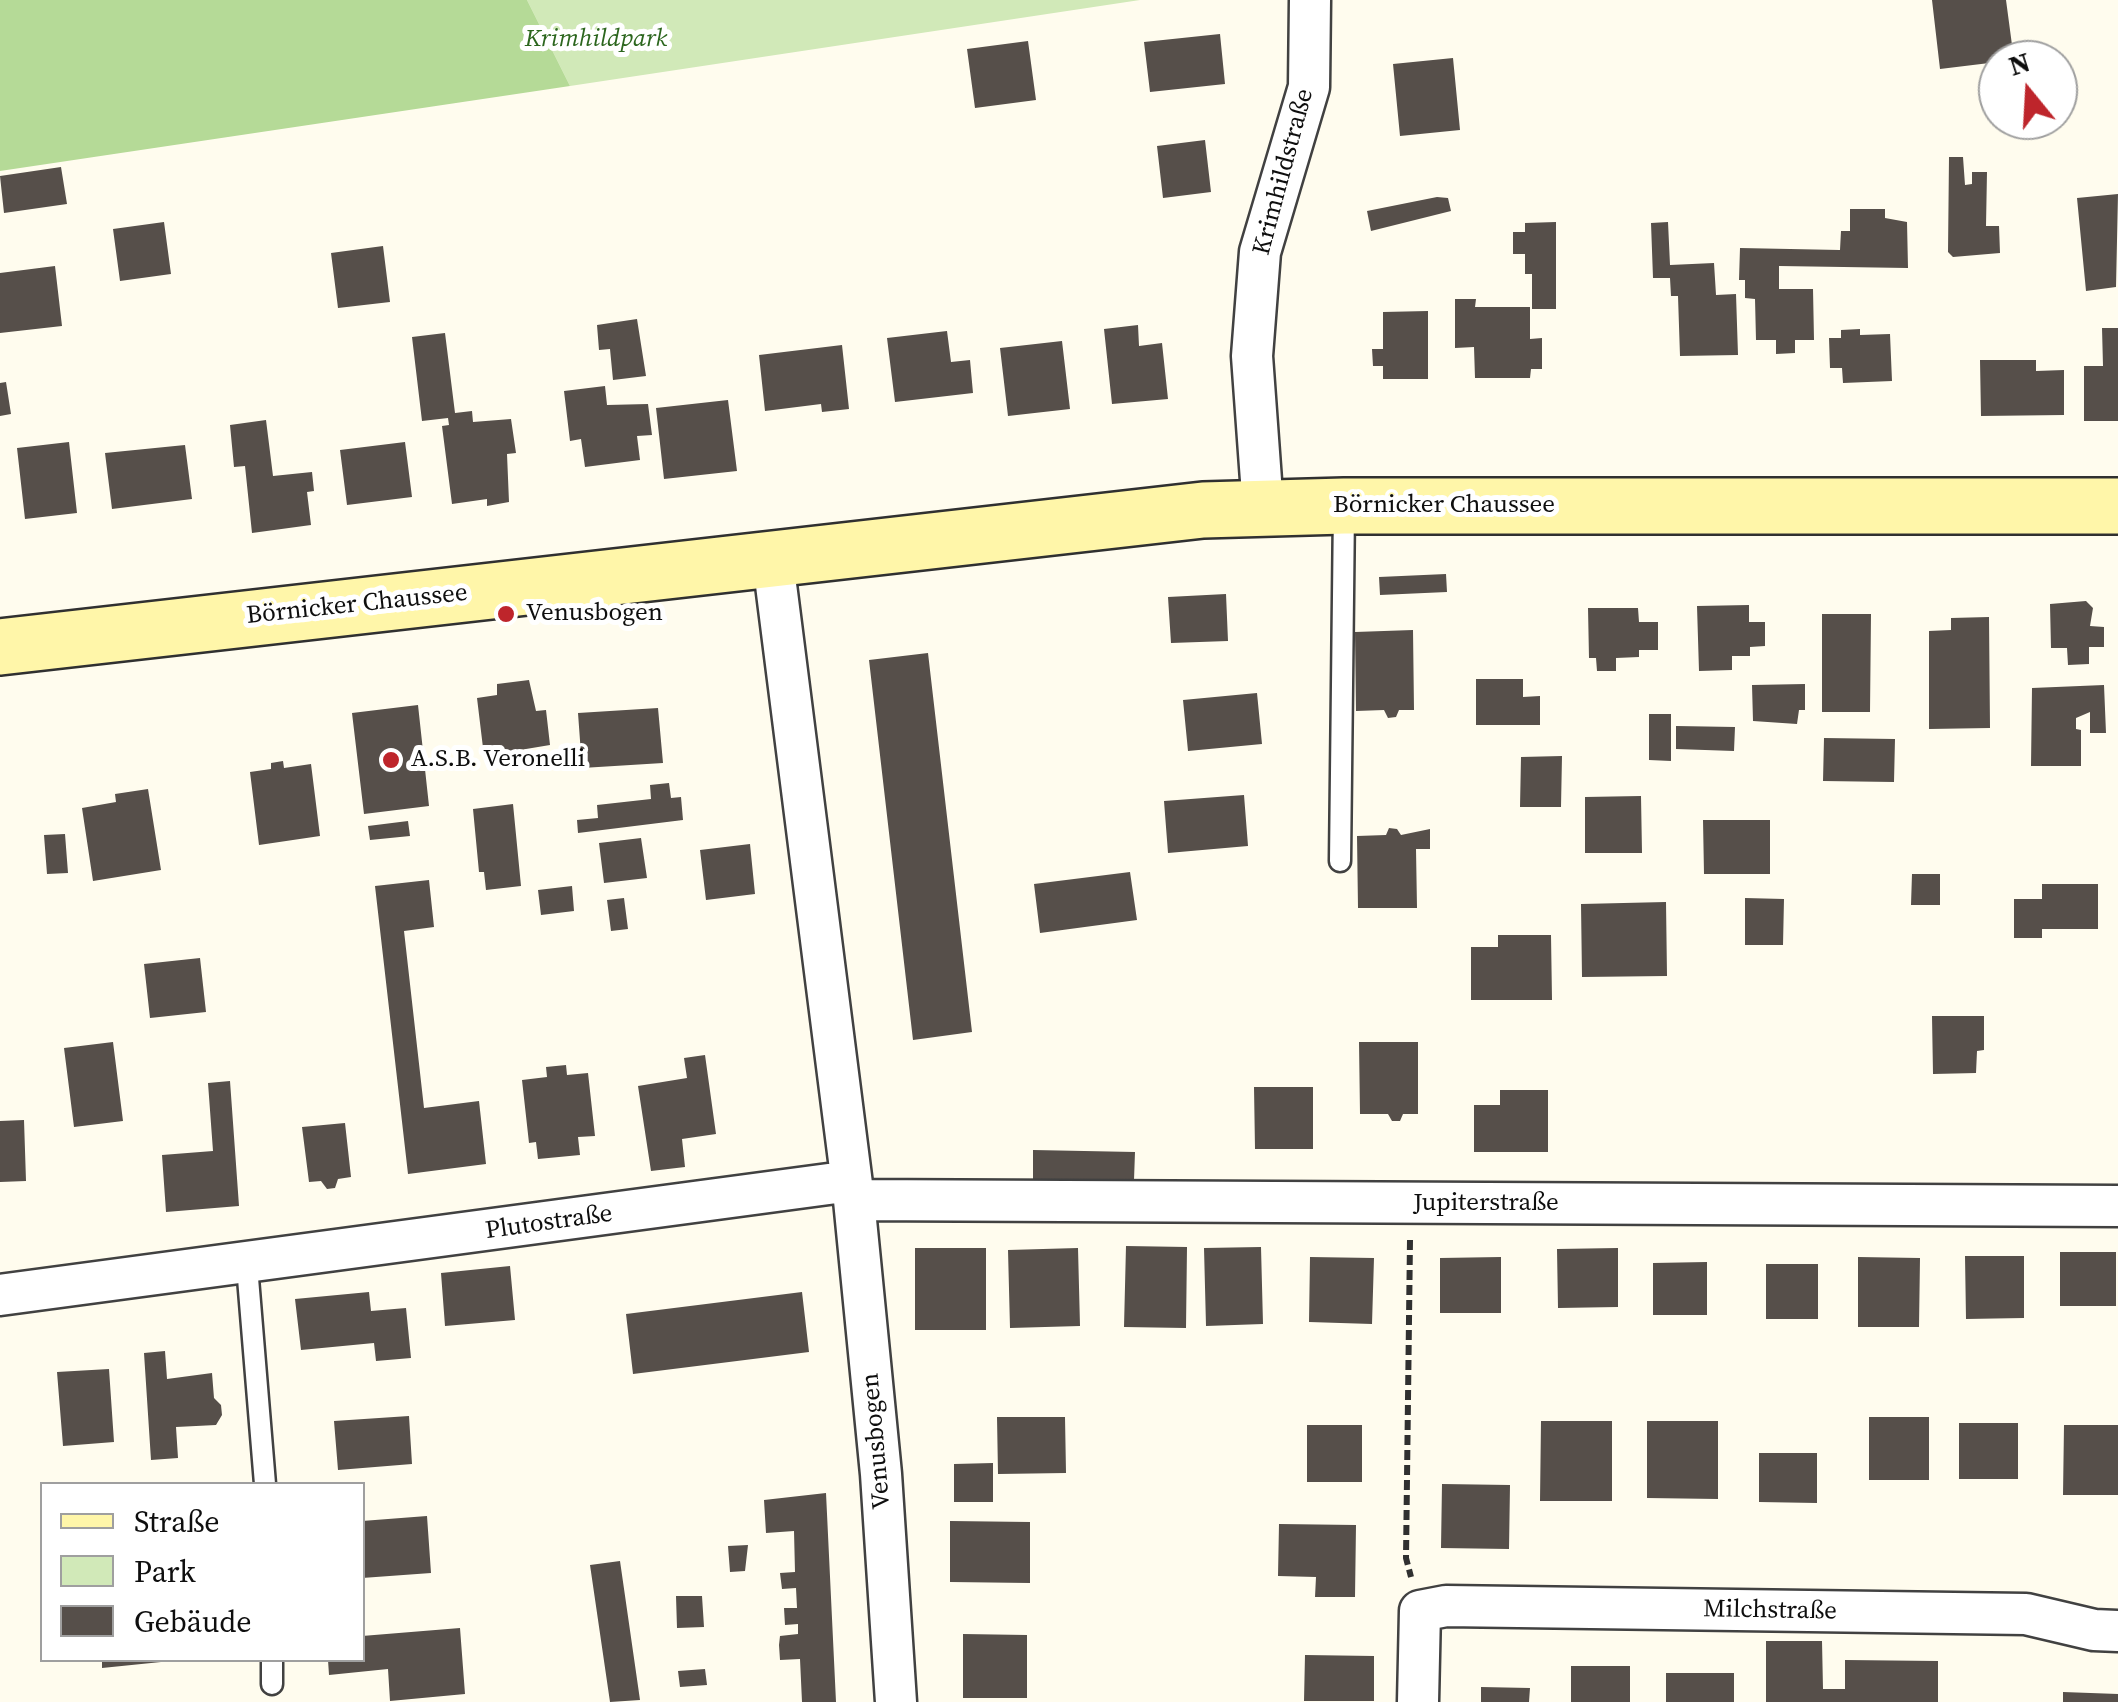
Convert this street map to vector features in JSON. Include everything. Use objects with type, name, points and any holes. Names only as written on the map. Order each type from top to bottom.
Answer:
[{"type":"main road","name":"Börnicker Chaussee","points":[[0,648],[1036,527],[1261,486],[1344,506],[2118,506]]},
{"type":"street","name":"Krimhildstraße","points":[[1261,486],[1252,356],[1260,252],[1310,87],[1310,0]]},
{"type":"street","points":[[773,560],[852,1191]]},
{"type":"street","name":"Jupiterstraße","points":[[852,1191],[1411,1204],[2118,1206]]},
{"type":"street","name":"Plutostraße","points":[[0,1296],[852,1191]]},
{"type":"street","name":"Venusbogen","points":[[852,1191],[882,1474],[896,1702]]},
{"type":"street","name":"Milchstraße","points":[[1420,1611],[1446,1606],[2026,1614],[2094,1630],[2118,1630]]},
{"type":"street","points":[[1418,1702],[1420,1611]]},
{"type":"lane","points":[[1340,861],[1344,506]]},
{"type":"lane","points":[[247,1266],[265,1482]]},
{"type":"lane","points":[[272,1662],[272,1684]]},
{"type":"path","points":[[1411,1204],[1406,1558],[1420,1611]]},
{"type":"green space","points":[[0,0],[527,0],[570,86],[0,171]]},
{"type":"green space","name":"Krimhildpark","points":[[527,0],[1140,0],[570,86]]},
{"type":"building","points":[[1932,0],[2006,0],[2011,40],[1978,40],[1978,64],[1940,69]]},
{"type":"building","points":[[1220,34],[1225,84],[1150,92],[1144,42]]},
{"type":"building","points":[[1028,41],[1036,100],[975,108],[967,49]]},
{"type":"building","points":[[1453,58],[1460,130],[1400,136],[1393,64]]},
{"type":"building","points":[[1205,140],[1211,192],[1163,198],[1157,146]]},
{"type":"building","points":[[1949,157],[1963,157],[1965,185],[1972,184],[1972,172],[1987,172],[1986,226],[1999,226],[2000,253],[1953,257],[1948,252]]},
{"type":"building","points":[[61,167],[67,204],[4,213],[0,176]]},
{"type":"building","points":[[2118,194],[2116,287],[2086,291],[2077,198]]},
{"type":"building","points":[[1448,198],[1451,211],[1371,231],[1367,211]]},
{"type":"building","points":[[1850,209],[1885,209],[1885,218],[1907,222],[1908,268],[1779,266],[1779,289],[1813,289],[1814,340],[1795,340],[1795,353],[1776,354],[1776,340],[1756,340],[1755,299],[1745,298],[1745,280],[1739,280],[1740,248],[1840,250],[1841,231],[1850,231]]},
{"type":"building","points":[[164,222],[171,274],[120,281],[113,229]]},
{"type":"building","points":[[1556,222],[1556,309],[1532,309],[1532,274],[1525,274],[1525,254],[1513,254],[1513,232],[1525,232],[1525,223]]},
{"type":"building","points":[[1668,222],[1670,265],[1714,263],[1716,295],[1736,294],[1738,355],[1680,356],[1678,296],[1671,296],[1670,278],[1653,278],[1651,223]]},
{"type":"building","points":[[383,246],[390,302],[338,308],[331,253]]},
{"type":"building","points":[[55,266],[62,326],[0,333],[0,273]]},
{"type":"building","points":[[1455,299],[1476,299],[1475,307],[1530,307],[1530,339],[1542,338],[1542,369],[1531,369],[1530,378],[1475,378],[1474,347],[1455,348]]},
{"type":"building","points":[[1428,311],[1428,379],[1383,379],[1383,366],[1373,366],[1372,349],[1383,349],[1383,312]]},
{"type":"building","points":[[637,319],[646,376],[613,380],[610,349],[599,350],[597,325]]},
{"type":"building","points":[[1138,325],[1139,346],[1162,343],[1168,399],[1112,404],[1104,329]]},
{"type":"building","points":[[2102,328],[2118,328],[2118,421],[2084,421],[2084,366],[2103,366]]},
{"type":"building","points":[[1860,329],[1860,335],[1890,334],[1892,381],[1843,383],[1842,368],[1830,368],[1829,338],[1841,338],[1841,330]]},
{"type":"building","points":[[947,331],[951,362],[970,360],[973,393],[895,402],[887,338]]},
{"type":"building","points":[[445,333],[455,413],[472,411],[473,422],[511,419],[516,453],[507,454],[509,502],[487,506],[487,499],[452,504],[442,426],[449,425],[448,418],[422,421],[412,337]]},
{"type":"building","points":[[1062,341],[1070,409],[1008,416],[1000,348]]},
{"type":"building","points":[[842,345],[849,409],[822,412],[821,404],[765,411],[759,355]]},
{"type":"building","points":[[1980,360],[2036,360],[2036,371],[2064,370],[2064,415],[1981,416]]},
{"type":"building","points":[[6,382],[11,414],[0,416],[0,383]]},
{"type":"building","points":[[605,386],[607,405],[648,404],[652,435],[637,436],[640,460],[585,467],[581,439],[570,441],[564,391]]},
{"type":"building","points":[[728,400],[737,471],[664,479],[656,408]]},
{"type":"building","points":[[266,420],[273,476],[312,472],[314,491],[307,492],[311,525],[252,533],[245,466],[234,467],[230,425]]},
{"type":"building","points":[[69,442],[77,513],[25,519],[17,448]]},
{"type":"building","points":[[405,442],[412,497],[347,505],[340,450]]},
{"type":"building","points":[[185,445],[192,499],[112,509],[105,453]]},
{"type":"building","points":[[1446,574],[1447,592],[1380,595],[1379,577]]},
{"type":"building","points":[[1226,594],[1228,641],[1171,643],[1168,597]]},
{"type":"building","points":[[2086,601],[2093,608],[2090,626],[2104,627],[2104,647],[2089,647],[2089,664],[2068,665],[2067,648],[2051,648],[2050,604]]},
{"type":"building","points":[[1749,605],[1749,622],[1765,622],[1765,646],[1750,647],[1750,656],[1732,656],[1732,670],[1699,671],[1697,606]]},
{"type":"building","points":[[1588,608],[1638,608],[1639,622],[1658,622],[1658,650],[1639,650],[1639,657],[1616,658],[1616,671],[1597,671],[1596,658],[1589,658]]},
{"type":"building","points":[[1822,614],[1871,614],[1870,712],[1822,712]]},
{"type":"building","points":[[1989,617],[1990,728],[1929,729],[1929,631],[1951,630],[1951,618]]},
{"type":"building","points":[[1413,630],[1414,710],[1399,710],[1396,717],[1388,718],[1384,710],[1356,711],[1355,632]]},
{"type":"building","points":[[928,653],[972,1032],[913,1040],[869,660]]},
{"type":"building","points":[[1476,679],[1523,679],[1523,697],[1540,696],[1540,725],[1476,725]]},
{"type":"building","points":[[529,680],[536,711],[546,710],[550,745],[484,756],[477,698],[497,695],[497,684]]},
{"type":"building","points":[[1805,684],[1805,710],[1799,710],[1797,724],[1753,721],[1752,685]]},
{"type":"building","points":[[2104,685],[2106,733],[2090,733],[2090,712],[2076,718],[2076,729],[2081,730],[2081,766],[2031,766],[2032,688]]},
{"type":"building","points":[[1257,693],[1262,744],[1188,751],[1183,700]]},
{"type":"building","name":"A.S.B. Veronelli","points":[[418,705],[429,806],[364,814],[352,713]]},
{"type":"building","points":[[658,708],[663,763],[582,768],[578,713]]},
{"type":"building","points":[[1649,714],[1671,714],[1671,761],[1649,760]]},
{"type":"building","points":[[1676,726],[1735,727],[1734,751],[1676,749]]},
{"type":"building","points":[[1824,738],[1895,739],[1894,782],[1823,781]]},
{"type":"building","points":[[1562,756],[1561,807],[1520,807],[1521,757]]},
{"type":"building","points":[[283,761],[284,768],[311,764],[320,836],[259,845],[250,772],[271,769],[271,763]]},
{"type":"building","points":[[669,783],[671,798],[681,797],[683,820],[578,833],[577,820],[598,818],[597,805],[651,799],[650,785]]},
{"type":"building","points":[[148,789],[161,870],[93,881],[82,808],[116,802],[115,794]]},
{"type":"building","points":[[1244,795],[1248,846],[1168,853],[1164,801]]},
{"type":"building","points":[[1641,796],[1642,853],[1585,853],[1585,797]]},
{"type":"building","points":[[513,804],[521,886],[486,890],[484,872],[479,872],[473,809]]},
{"type":"building","points":[[1703,820],[1770,820],[1770,874],[1704,874]]},
{"type":"building","points":[[408,821],[410,836],[370,840],[368,826]]},
{"type":"building","points":[[1389,828],[1397,829],[1401,835],[1430,829],[1430,849],[1416,849],[1417,908],[1358,908],[1357,836],[1386,835]]},
{"type":"building","points":[[65,834],[68,873],[47,874],[44,835]]},
{"type":"building","points":[[641,838],[647,878],[604,883],[599,843]]},
{"type":"building","points":[[750,844],[755,894],[706,900],[700,850]]},
{"type":"building","points":[[1130,872],[1137,920],[1040,933],[1034,884]]},
{"type":"building","points":[[1912,874],[1940,874],[1940,905],[1911,905]]},
{"type":"building","points":[[429,880],[434,927],[404,931],[424,1108],[479,1101],[486,1164],[408,1174],[375,886]]},
{"type":"building","points":[[2042,884],[2098,884],[2098,929],[2042,929],[2042,938],[2014,938],[2014,899],[2042,899]]},
{"type":"building","points":[[572,886],[574,911],[541,915],[538,890]]},
{"type":"building","points":[[624,898],[628,929],[611,931],[607,900]]},
{"type":"building","points":[[1745,898],[1784,899],[1783,945],[1745,945]]},
{"type":"building","points":[[1666,902],[1667,976],[1582,977],[1581,904]]},
{"type":"building","points":[[1498,935],[1551,935],[1552,1000],[1471,1000],[1471,947],[1498,947]]},
{"type":"building","points":[[200,958],[206,1012],[150,1018],[144,964]]},
{"type":"building","points":[[1932,1016],[1984,1016],[1984,1050],[1977,1051],[1976,1073],[1933,1074]]},
{"type":"building","points":[[113,1042],[123,1121],[74,1127],[64,1048]]},
{"type":"building","points":[[1359,1042],[1418,1042],[1418,1114],[1403,1114],[1400,1121],[1392,1121],[1388,1114],[1360,1114]]},
{"type":"building","points":[[705,1055],[716,1134],[682,1139],[685,1167],[651,1171],[638,1086],[687,1078],[684,1058]]},
{"type":"building","points":[[566,1065],[567,1075],[588,1073],[595,1136],[578,1137],[580,1155],[538,1159],[536,1142],[529,1143],[522,1080],[547,1077],[546,1067]]},
{"type":"building","points":[[230,1081],[239,1206],[166,1212],[162,1155],[213,1151],[208,1083]]},
{"type":"building","points":[[1254,1087],[1313,1087],[1313,1149],[1255,1149]]},
{"type":"building","points":[[1500,1090],[1548,1090],[1548,1152],[1474,1152],[1474,1105],[1500,1105]]},
{"type":"building","points":[[24,1120],[26,1181],[0,1182],[0,1121]]},
{"type":"building","points":[[345,1123],[351,1177],[338,1179],[335,1188],[327,1189],[321,1181],[309,1182],[302,1127]]},
{"type":"building","points":[[1033,1150],[1135,1152],[1134,1180],[1033,1179]]},
{"type":"building","points":[[1126,1246],[1187,1247],[1186,1328],[1124,1327]]},
{"type":"building","points":[[1261,1247],[1263,1324],[1206,1326],[1204,1248]]},
{"type":"building","points":[[915,1248],[986,1248],[986,1330],[915,1330]]},
{"type":"building","points":[[1078,1248],[1080,1326],[1010,1328],[1008,1250]]},
{"type":"building","points":[[1618,1248],[1618,1307],[1558,1308],[1557,1249]]},
{"type":"building","points":[[2060,1252],[2116,1252],[2116,1306],[2060,1306]]},
{"type":"building","points":[[1965,1256],[2024,1256],[2024,1318],[1966,1319]]},
{"type":"building","points":[[1310,1257],[1374,1258],[1372,1324],[1309,1322]]},
{"type":"building","points":[[1501,1257],[1501,1313],[1440,1313],[1440,1258]]},
{"type":"building","points":[[1858,1257],[1920,1258],[1919,1327],[1858,1327]]},
{"type":"building","points":[[1707,1262],[1707,1315],[1653,1315],[1653,1263]]},
{"type":"building","points":[[1766,1264],[1818,1264],[1818,1319],[1766,1319]]},
{"type":"building","points":[[510,1266],[515,1320],[445,1326],[441,1273]]},
{"type":"building","points":[[369,1292],[371,1311],[406,1308],[411,1358],[376,1361],[374,1343],[301,1350],[295,1299]]},
{"type":"building","points":[[802,1292],[809,1352],[633,1374],[626,1314]]},
{"type":"building","points":[[165,1351],[167,1379],[212,1373],[214,1398],[221,1405],[222,1415],[216,1425],[176,1427],[178,1458],[151,1460],[144,1353]]},
{"type":"building","points":[[109,1369],[114,1442],[63,1446],[57,1372]]},
{"type":"building","points":[[409,1416],[412,1464],[338,1470],[334,1421]]},
{"type":"building","points":[[997,1417],[1065,1417],[1066,1473],[998,1474]]},
{"type":"building","points":[[1869,1417],[1929,1417],[1929,1480],[1869,1480]]},
{"type":"building","points":[[1541,1421],[1612,1421],[1612,1501],[1540,1501]]},
{"type":"building","points":[[1647,1421],[1718,1421],[1718,1499],[1647,1498]]},
{"type":"building","points":[[1959,1423],[2018,1423],[2018,1479],[1959,1479]]},
{"type":"building","points":[[1307,1425],[1362,1425],[1362,1482],[1307,1482]]},
{"type":"building","points":[[2064,1425],[2118,1425],[2118,1495],[2063,1495]]},
{"type":"building","points":[[1759,1453],[1817,1453],[1817,1503],[1759,1502]]},
{"type":"building","points":[[993,1463],[993,1502],[954,1502],[954,1464]]},
{"type":"building","points":[[1442,1484],[1510,1485],[1509,1549],[1441,1548]]},
{"type":"building","points":[[826,1493],[836,1702],[802,1702],[800,1659],[780,1660],[779,1645],[780,1636],[798,1634],[798,1624],[785,1625],[784,1608],[797,1608],[796,1588],[782,1589],[780,1573],[795,1572],[794,1531],[766,1533],[764,1500]]},
{"type":"building","points":[[427,1516],[431,1573],[365,1578],[365,1521]]},
{"type":"building","points":[[950,1521],[1030,1522],[1030,1583],[950,1582]]},
{"type":"building","points":[[1279,1524],[1356,1525],[1355,1597],[1315,1597],[1316,1577],[1278,1576]]},
{"type":"building","points":[[748,1545],[745,1571],[730,1572],[728,1546]]},
{"type":"building","points":[[620,1561],[640,1700],[610,1702],[590,1565]]},
{"type":"building","points":[[676,1596],[702,1596],[704,1627],[677,1628]]},
{"type":"building","points":[[460,1628],[465,1694],[390,1701],[388,1669],[329,1675],[328,1662],[365,1662],[365,1636]]},
{"type":"building","points":[[963,1634],[1027,1635],[1027,1698],[963,1698]]},
{"type":"building","points":[[1766,1641],[1822,1641],[1823,1689],[1845,1689],[1845,1660],[1938,1661],[1938,1702],[1766,1702]]},
{"type":"building","points":[[1305,1655],[1374,1656],[1374,1701],[1304,1701]]},
{"type":"building","points":[[102,1662],[161,1662],[102,1668]]},
{"type":"building","points":[[1571,1666],[1630,1666],[1630,1702],[1571,1702]]},
{"type":"building","points":[[705,1669],[707,1685],[680,1687],[678,1671]]},
{"type":"building","points":[[1666,1673],[1734,1673],[1734,1702],[1666,1702]]},
{"type":"building","points":[[1481,1687],[1530,1688],[1529,1702],[1481,1702]]},
{"type":"building","points":[[2063,1692],[2118,1694],[2118,1702],[2063,1702]]},
{"type":"place","name":"Venusbogen","points":[[506,614]]},
{"type":"place","name":"A.S.B. Veronelli","points":[[391,760]]}]
